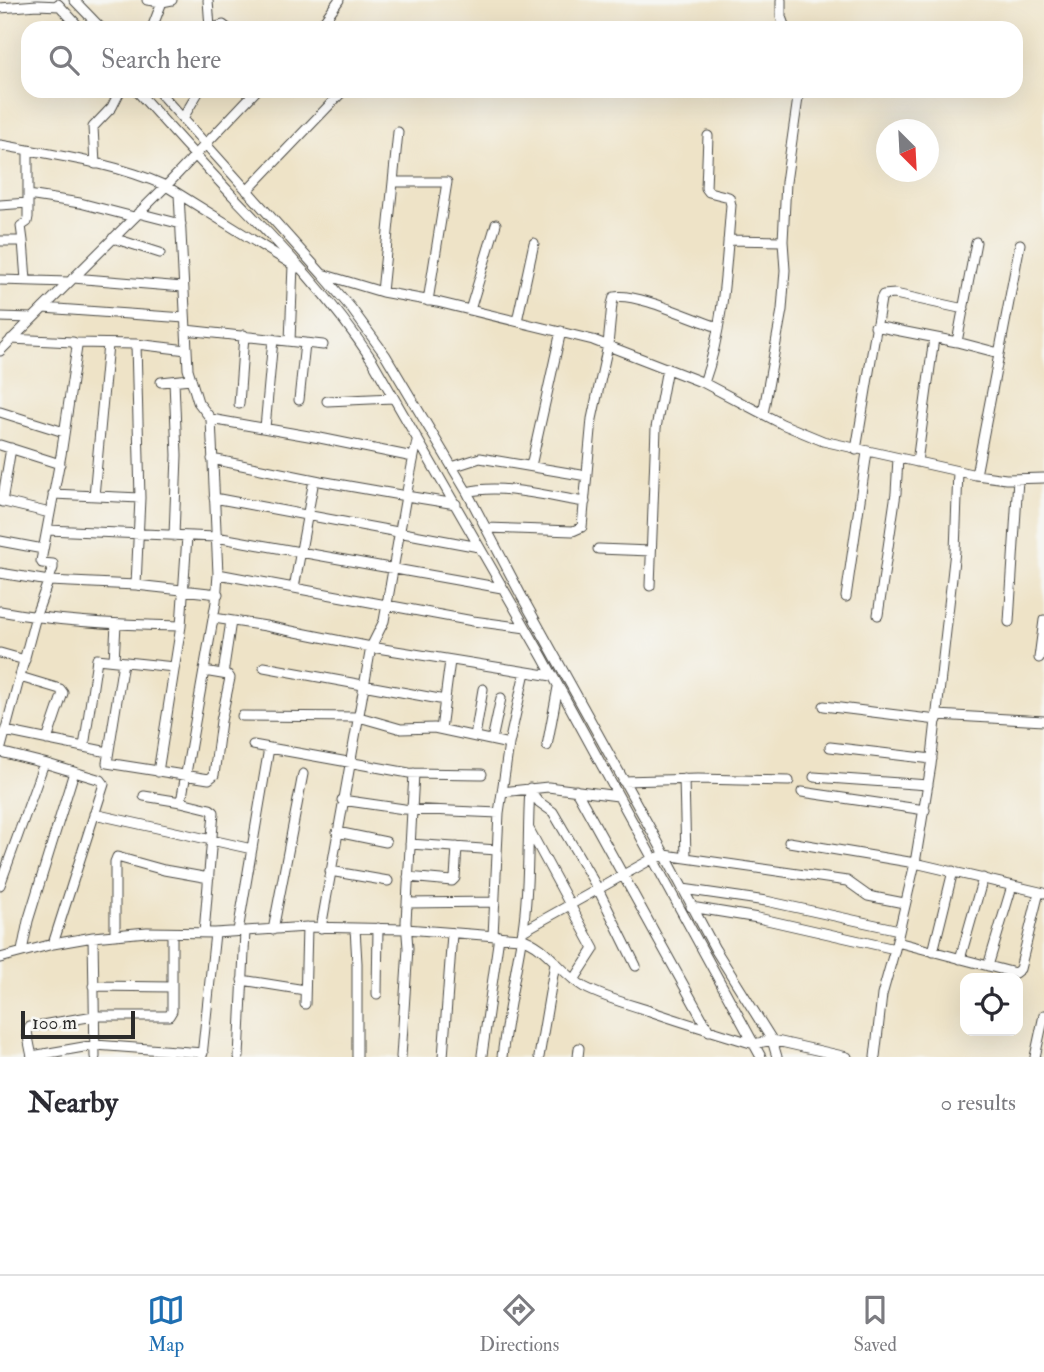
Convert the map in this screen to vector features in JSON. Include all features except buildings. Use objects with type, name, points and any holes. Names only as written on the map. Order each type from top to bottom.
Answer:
[{"type":"street","points":[[74,0],[94,21]]},
{"type":"street","points":[[147,0],[167,1],[156,21]]},
{"type":"street","points":[[208,0],[210,21]]},
{"type":"street","points":[[323,21],[339,0]]},
{"type":"street","points":[[781,0],[782,21]]},
{"type":"street","points":[[0,8],[57,3],[74,21]]},
{"type":"street","points":[[95,164],[93,127],[112,107],[116,98]]},
{"type":"street","points":[[144,98],[247,191],[314,274],[355,334],[417,441],[467,492],[618,796],[683,889],[715,949],[763,1042],[761,1057]]},
{"type":"street","points":[[164,98],[183,118],[200,150],[314,274],[351,308],[386,356],[447,472],[456,504],[479,547],[526,628],[623,781],[659,857],[763,1042],[778,1057]]},
{"type":"street","points":[[183,118],[195,98]]},
{"type":"street","points":[[0,351],[250,98]]},
{"type":"street","points":[[247,191],[336,98]]},
{"type":"street","points":[[764,414],[782,310],[786,182],[798,98]]},
{"type":"street","points":[[382,292],[398,132]]},
{"type":"street","points":[[704,383],[713,358],[718,327],[730,199],[709,192],[705,183],[708,136]]},
{"type":"street","points":[[0,145],[95,164],[151,179],[293,265],[314,274],[382,292],[561,331],[608,345],[704,383],[823,441],[976,475],[1018,479],[1044,478]]},
{"type":"street","points":[[26,281],[21,226],[28,220],[28,150]]},
{"type":"street","points":[[393,182],[447,182],[428,301]]},
{"type":"street","points":[[179,194],[190,379],[198,402],[211,419],[218,574],[218,594],[181,802]]},
{"type":"street","points":[[0,205],[28,199],[80,202],[181,224]]},
{"type":"street","points":[[470,310],[496,224]]},
{"type":"street","points":[[113,238],[160,253]]},
{"type":"street","points":[[728,240],[783,242]]},
{"type":"street","points":[[0,242],[23,241]]},
{"type":"street","points":[[957,342],[976,242]]},
{"type":"street","points":[[517,321],[534,243]]},
{"type":"street","points":[[976,475],[1020,244]]},
{"type":"street","points":[[290,341],[293,265]]},
{"type":"street","points":[[0,280],[71,280],[183,287]]},
{"type":"street","points":[[856,450],[881,299],[889,294],[964,309]]},
{"type":"street","points":[[486,528],[579,529],[583,524],[593,419],[608,345],[612,299],[619,296],[642,300],[718,327]]},
{"type":"street","points":[[43,308],[185,318]]},
{"type":"street","points":[[0,317],[32,318]]},
{"type":"street","points":[[875,326],[999,353]]},
{"type":"street","points":[[186,330],[323,345]]},
{"type":"street","points":[[531,466],[561,331]]},
{"type":"street","points":[[239,404],[244,335]]},
{"type":"street","points":[[917,462],[934,338]]},
{"type":"street","points":[[11,339],[136,344],[187,350]]},
{"type":"street","points":[[265,428],[273,339]]},
{"type":"street","points":[[53,944],[103,781],[0,751],[53,566],[41,562],[60,464],[76,343]]},
{"type":"street","points":[[299,400],[306,343]]},
{"type":"street","points":[[94,496],[107,344]]},
{"type":"street","points":[[136,344],[140,498],[136,585]]},
{"type":"street","points":[[650,586],[656,428],[667,369]]},
{"type":"street","points":[[161,382],[190,379]]},
{"type":"street","points":[[174,381],[177,455],[174,536]]},
{"type":"street","points":[[327,401],[393,398]]},
{"type":"street","points":[[0,412],[64,432]]},
{"type":"street","points":[[211,419],[413,457]]},
{"type":"street","points":[[320,928],[371,648],[382,629],[417,441]]},
{"type":"street","points":[[0,444],[60,464]]},
{"type":"street","points":[[11,448],[1,502],[50,513]]},
{"type":"street","points":[[846,597],[867,452]]},
{"type":"street","points":[[447,472],[480,458],[587,475]]},
{"type":"street","points":[[878,615],[896,493],[898,458]]},
{"type":"street","points":[[212,459],[314,480],[456,504]]},
{"type":"street","points":[[875,1057],[882,995],[896,946],[925,810],[956,541],[958,471]]},
{"type":"street","points":[[1009,622],[1018,479]]},
{"type":"street","points":[[294,588],[314,480]]},
{"type":"street","points":[[467,492],[502,490],[585,502]]},
{"type":"street","points":[[53,494],[140,498]]},
{"type":"street","points":[[214,498],[479,547]]},
{"type":"street","points":[[47,530],[216,537],[502,588]]},
{"type":"street","points":[[158,772],[181,626],[187,536]]},
{"type":"street","points":[[0,541],[43,549]]},
{"type":"street","points":[[598,549],[651,551]]},
{"type":"street","points":[[0,573],[48,581],[136,585],[218,594]]},
{"type":"street","points":[[218,574],[387,606],[526,628]]},
{"type":"street","points":[[0,611],[36,618],[181,626]]},
{"type":"street","points":[[214,618],[371,648],[525,672],[559,681]]},
{"type":"street","points":[[1039,658],[1044,620]]},
{"type":"street","points":[[223,674],[232,621]]},
{"type":"street","points":[[116,624],[118,661],[107,761],[110,765],[213,778],[230,678],[228,675],[204,671]]},
{"type":"street","points":[[0,653],[25,660]]},
{"type":"street","points":[[84,747],[96,661],[100,659],[174,667]]},
{"type":"street","points":[[441,729],[450,661]]},
{"type":"street","points":[[264,667],[445,700]]},
{"type":"street","points":[[482,1055],[496,936],[499,813],[509,744],[525,672]]},
{"type":"street","points":[[20,677],[63,693],[47,740]]},
{"type":"street","points":[[547,746],[559,681]]},
{"type":"street","points":[[475,736],[483,689]]},
{"type":"street","points":[[492,740],[501,698]]},
{"type":"street","points":[[824,706],[937,717],[1044,721]]},
{"type":"street","points":[[242,716],[359,716],[401,729],[441,729],[509,744]]},
{"type":"street","points":[[3,734],[108,752]]},
{"type":"street","points":[[253,745],[414,773],[482,774]]},
{"type":"street","points":[[830,747],[932,759]]},
{"type":"street","points":[[239,1057],[242,931],[269,748]]},
{"type":"street","points":[[0,885],[44,763]]},
{"type":"street","points":[[22,951],[74,772]]},
{"type":"street","points":[[401,1057],[414,773]]},
{"type":"street","points":[[273,930],[303,774]]},
{"type":"street","points":[[814,777],[928,785]]},
{"type":"street","points":[[684,779],[686,858]]},
{"type":"street","points":[[623,781],[789,781]]},
{"type":"street","points":[[502,792],[548,786],[618,796]]},
{"type":"street","points":[[502,1057],[521,934],[530,790]]},
{"type":"street","points":[[530,790],[539,802],[553,811],[598,890],[636,966]]},
{"type":"street","points":[[576,790],[709,1031]]},
{"type":"street","points":[[802,792],[925,810]]},
{"type":"street","points":[[144,796],[212,810],[214,815],[202,1055],[143,1053],[95,1045],[32,1057],[28,1029],[94,1016],[169,1016],[172,1011],[172,933]]},
{"type":"street","points":[[342,800],[412,810],[499,813]]},
{"type":"street","points":[[94,814],[252,849]]},
{"type":"street","points":[[528,827],[594,949],[574,980]]},
{"type":"street","points":[[337,832],[386,842]]},
{"type":"street","points":[[691,906],[933,952],[1015,973],[1020,969],[1042,892],[915,863],[789,842]]},
{"type":"street","points":[[410,844],[497,850]]},
{"type":"street","points":[[408,877],[452,881],[455,878],[457,847]]},
{"type":"street","points":[[115,935],[117,857],[164,870],[209,878]]},
{"type":"street","points":[[0,958],[53,944],[115,935],[307,927],[406,929],[496,936],[521,934],[659,857],[686,858],[847,881],[868,896],[905,903]]},
{"type":"street","points":[[933,952],[953,871]]},
{"type":"street","points":[[330,872],[388,881]]},
{"type":"street","points":[[960,959],[983,878]]},
{"type":"street","points":[[988,966],[1012,886]]},
{"type":"street","points":[[683,889],[766,901],[899,930]]},
{"type":"street","points":[[407,903],[495,902]]},
{"type":"street","points":[[305,1003],[307,927]]},
{"type":"street","points":[[355,928],[357,1057]]},
{"type":"street","points":[[377,994],[378,928]]},
{"type":"street","points":[[443,1057],[452,934]]},
{"type":"street","points":[[521,934],[533,941],[574,980],[613,999],[709,1031],[847,1057]]},
{"type":"street","points":[[93,937],[95,1057]]},
{"type":"street","points":[[539,1057],[555,963]]},
{"type":"street","points":[[242,980],[305,990]]},
{"type":"street","points":[[93,986],[172,987]]},
{"type":"street","points":[[1035,1057],[1044,1015]]}]
